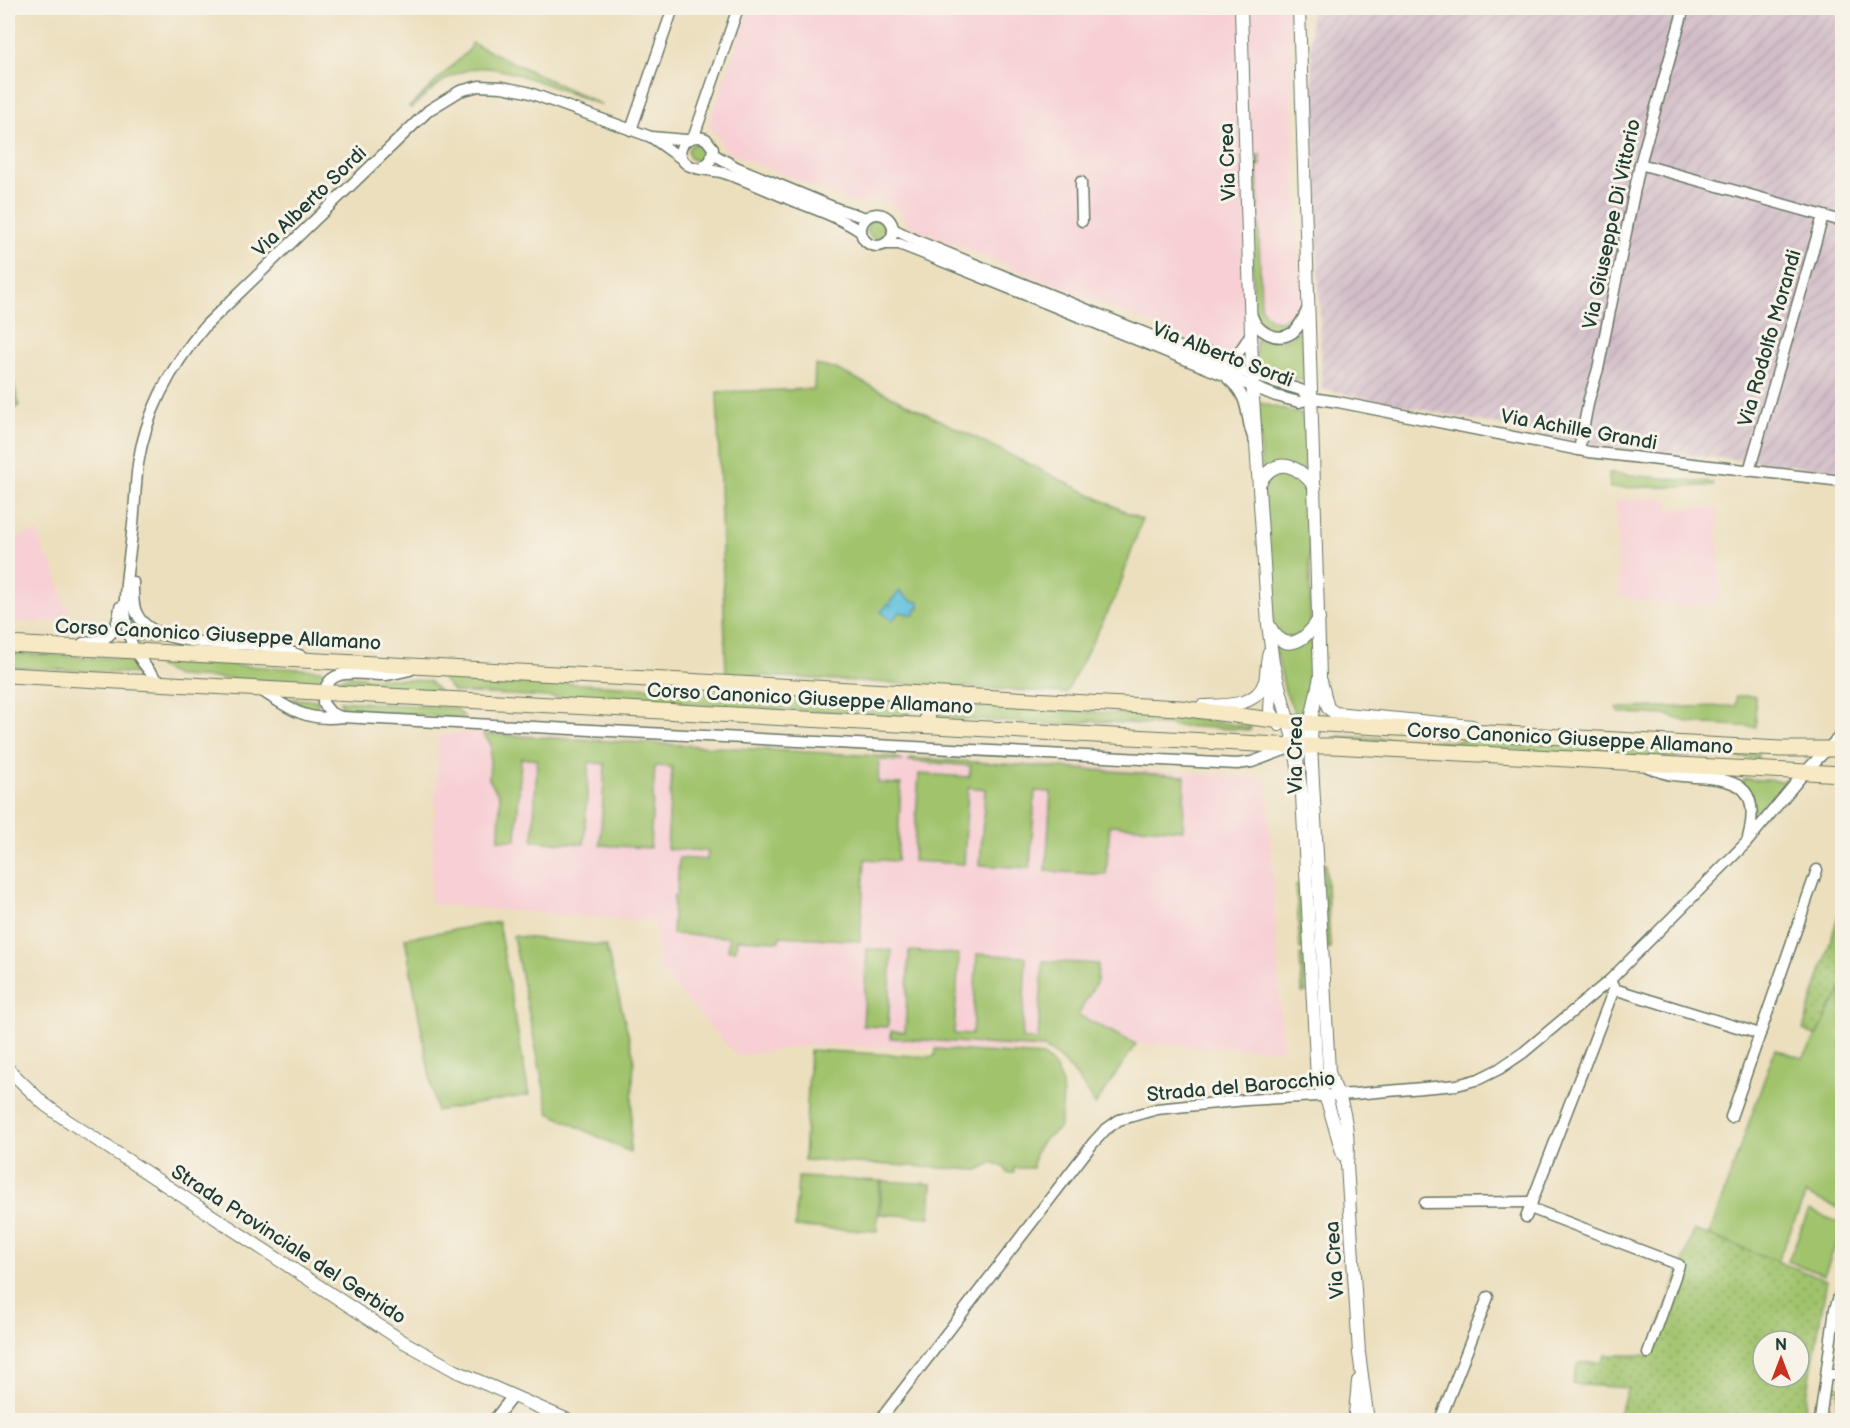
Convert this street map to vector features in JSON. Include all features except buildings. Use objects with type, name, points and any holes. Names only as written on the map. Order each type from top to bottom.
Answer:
[{"type":"main road","name":"Corso Canonico Giuseppe Allamano","points":[[8,644],[1180,708],[1282,722],[1780,749],[1835,749]]},
{"type":"main road","name":"Corso Canonico Giuseppe Allamano","points":[[8,675],[1295,747],[1842,774]]},
{"type":"main road","points":[[927,725],[929,694]]},
{"type":"street","points":[[631,130],[674,8]]},
{"type":"street","points":[[682,159],[681,148],[690,138],[738,8]]},
{"type":"street","name":"Via Crea","points":[[1241,8],[1256,444],[1268,624],[1273,663],[1270,710],[1282,722],[1295,747],[1302,795],[1317,1079],[1347,1165]]},
{"type":"street","name":"Via Crea","points":[[1299,8],[1320,677],[1312,723],[1311,746],[1329,1071],[1338,1094],[1348,1149],[1361,1417]]},
{"type":"street","name":"Via Giuseppe Di Vittorio","points":[[1579,450],[1640,164],[1684,8]]},
{"type":"street","name":"Via Alberto Sordi","points":[[159,683],[135,651],[127,629],[125,606],[138,462],[160,393],[182,355],[220,311],[434,106],[450,95],[470,88],[502,87],[527,92],[651,137],[691,167],[733,176],[834,217],[860,231],[869,244],[880,246],[899,244],[916,250],[1094,318],[1149,335],[1253,381]]},
{"type":"street","name":"Via Alberto Sordi","points":[[651,137],[703,137],[713,148],[713,154],[736,167],[838,209],[866,218],[875,214],[885,216],[891,222],[893,229],[1223,375],[1301,390],[1312,398]]},
{"type":"street","points":[[702,168],[708,164],[713,154]]},
{"type":"street","points":[[1640,164],[1842,221]]},
{"type":"street","points":[[1081,182],[1082,221]]},
{"type":"street","name":"Via Rodolfo Morandi","points":[[1749,471],[1823,216]]},
{"type":"street","points":[[860,231],[866,218]]},
{"type":"street","points":[[885,244],[891,237],[893,229]]},
{"type":"street","points":[[1251,315],[1254,324],[1268,334],[1285,336],[1292,333],[1298,326],[1309,306]]},
{"type":"street","name":"Via Alberto Sordi","points":[[1149,335],[1170,336],[1216,355],[1228,357],[1239,352],[1252,331]]},
{"type":"street","name":"Via Crea","points":[[1223,375],[1238,388],[1243,396],[1249,429],[1256,444]]},
{"type":"street","name":"Via Achille Grandi","points":[[1312,398],[1579,450],[1842,481]]},
{"type":"street","points":[[1259,484],[1272,469],[1288,466],[1300,470],[1315,487]]},
{"type":"street","name":"Via Alberto Sordi","points":[[49,646],[92,643],[108,637],[113,632],[118,619],[124,554],[132,534]]},
{"type":"street","name":"Via Alberto Sordi","points":[[132,534],[135,555],[135,608],[137,616],[151,628],[162,634],[182,639],[268,646],[315,661]]},
{"type":"street","points":[[1268,624],[1278,638],[1293,643],[1307,636],[1319,618]]},
{"type":"street","points":[[1180,708],[1230,705],[1250,698],[1257,693],[1264,682],[1270,645]]},
{"type":"street","name":"Corso Canonico Giuseppe Allamano","points":[[323,692],[326,684],[332,678],[341,674],[388,675],[425,666]]},
{"type":"street","points":[[1320,677],[1328,708],[1335,713],[1382,719],[1460,724],[1496,733]]},
{"type":"street","name":"Corso Canonico Giuseppe Allamano","points":[[259,689],[302,715],[329,719],[342,717],[1237,764],[1252,762],[1295,747]]},
{"type":"street","points":[[323,692],[323,703],[326,709],[342,717]]},
{"type":"street","points":[[1295,747],[1312,723]]},
{"type":"street","name":"Strada del Barocchio","points":[[879,1420],[1092,1143],[1119,1120],[1157,1109],[1246,1100],[1449,1086],[1479,1079],[1499,1069],[1612,984],[1746,843],[1805,772],[1835,749],[1842,734]]},
{"type":"street","points":[[1637,763],[1665,774],[1713,777],[1736,784],[1744,792],[1752,807],[1752,824],[1746,843]]},
{"type":"street","points":[[1731,1117],[1817,870]]},
{"type":"street","points":[[1612,984],[1760,1034]]},
{"type":"street","name":"Strada del Barocchio","points":[[1529,1209],[1612,984]]},
{"type":"street","name":"Strada Provinciale del Gerbido","points":[[8,1069],[44,1104],[65,1119],[333,1297],[456,1371],[568,1420]]},
{"type":"street","points":[[1425,1203],[1529,1209],[1679,1265],[1648,1353]]},
{"type":"street","points":[[1820,1420],[1835,1309],[1842,1287]]},
{"type":"street","points":[[1440,1420],[1488,1297]]},
{"type":"street","points":[[1826,1375],[1842,1376]]},
{"type":"street","points":[[494,1420],[512,1397]]},
{"type":"shaded area","points":[[749,8],[1289,8],[1304,381],[1240,364],[1218,351],[908,226],[898,209],[890,204],[875,200],[856,204],[725,151],[720,138],[708,126]]},
{"type":"shaded area","points":[[1310,8],[1662,8],[1683,14],[1685,8],[1842,8],[1842,471],[1595,445],[1322,389]]},
{"type":"shaded area","points":[[1668,498],[1669,509],[1717,507],[1720,592],[1715,605],[1683,606],[1619,597],[1616,500]]},
{"type":"shaded area","points":[[37,531],[46,560],[51,559],[69,614],[63,620],[8,623],[8,540]]},
{"type":"shaded area","points":[[474,731],[1267,778],[1283,1050],[1143,1044],[1029,1051],[808,1045],[737,1056],[659,969],[655,922],[430,904],[439,736]]},
{"type":"green space","points":[[472,43],[602,105],[522,76],[490,68],[478,68],[450,77],[411,108],[409,107],[470,49]]},
{"type":"green space","points":[[693,143],[701,143],[706,148],[704,159],[693,161],[688,156],[688,148]]},
{"type":"green space","points":[[1260,155],[1261,165],[1257,166],[1261,307],[1271,319],[1279,321],[1292,313],[1301,314],[1290,328],[1278,332],[1266,327],[1254,315],[1251,215],[1254,200],[1253,168]]},
{"type":"green space","points":[[877,219],[884,222],[887,229],[884,236],[877,239],[870,236],[867,229],[870,222]]},
{"type":"green space","points":[[1302,328],[1304,381],[1256,368],[1256,340],[1287,339]]},
{"type":"green space","points":[[815,365],[836,369],[1142,520],[1117,594],[1066,693],[726,674],[717,392],[814,389]]},
{"type":"green space","points":[[8,367],[19,405],[8,416]]},
{"type":"green space","points":[[1257,402],[1304,415],[1307,470],[1262,472]]},
{"type":"green space","points":[[1280,471],[1294,472],[1305,483],[1308,490],[1311,622],[1304,635],[1285,638],[1273,626],[1263,490],[1269,479]]},
{"type":"green space","points":[[1609,473],[1713,483],[1713,486],[1610,488]]},
{"type":"green space","points":[[130,607],[140,625],[172,644],[136,642],[133,636]]},
{"type":"green space","points":[[1312,636],[1311,689],[1304,707],[1298,714],[1295,713],[1285,691],[1273,638]]},
{"type":"green space","points":[[8,653],[131,659],[140,674],[8,667]]},
{"type":"green space","points":[[153,661],[322,670],[327,675],[320,684],[177,676],[160,668]]},
{"type":"green space","points":[[346,676],[429,681],[439,691],[332,685]]},
{"type":"green space","points":[[440,676],[907,702],[911,710],[906,716],[454,692]]},
{"type":"green space","points":[[1736,696],[1755,696],[1756,727],[1690,723],[1666,715],[1620,713],[1617,708],[1736,706]]},
{"type":"green space","points":[[292,699],[318,700],[317,707],[314,709],[303,706]]},
{"type":"green space","points":[[340,701],[456,708],[465,718],[344,711]]},
{"type":"green space","points":[[943,704],[1182,717],[1251,727],[1250,730],[1091,721],[1064,725],[942,718],[937,711]]},
{"type":"green space","points":[[483,734],[896,757],[901,761],[879,760],[878,783],[901,784],[897,861],[865,859],[860,941],[780,936],[779,941],[737,939],[736,950],[728,950],[729,937],[672,934],[679,858],[707,860],[708,851],[667,849],[672,767],[655,766],[650,848],[600,845],[605,764],[589,762],[584,844],[533,841],[537,760],[521,758],[516,840],[499,840],[500,797],[489,779],[491,744]]},
{"type":"green space","points":[[1338,736],[1451,742],[1473,738],[1758,753],[1758,759],[1696,755],[1669,758],[1338,740]]},
{"type":"green space","points":[[912,758],[1185,776],[1183,830],[1110,825],[1106,875],[1046,871],[1051,792],[1035,791],[1030,868],[980,865],[985,789],[968,787],[964,864],[913,861],[919,774],[969,777],[971,766],[909,761]]},
{"type":"green space","points":[[1746,779],[1786,781],[1786,786],[1763,816],[1757,816],[1743,785]]},
{"type":"green space","points":[[1322,864],[1326,864],[1330,948],[1326,948]]},
{"type":"green space","points":[[1301,884],[1304,948],[1300,949],[1296,885]]},
{"type":"green space","points":[[1842,904],[1842,987],[1817,1036],[1803,1030]]},
{"type":"green space","points":[[498,922],[529,1095],[436,1111],[405,938]]},
{"type":"green space","points":[[513,936],[606,946],[634,1057],[630,1152],[549,1113]]},
{"type":"green space","points":[[867,949],[892,950],[888,1027],[863,1026]]},
{"type":"green space","points":[[909,951],[959,954],[954,1034],[972,1035],[977,954],[1026,957],[1022,1039],[1038,1040],[1043,961],[1098,964],[1097,981],[1078,1015],[1136,1044],[1095,1105],[1074,1073],[1045,1048],[891,1038],[891,1031],[905,1032]]},
{"type":"green space","points":[[1300,955],[1304,955],[1306,992],[1302,993]]},
{"type":"green space","points":[[1842,987],[1842,1210],[1806,1194],[1777,1262],[1709,1235],[1775,1049],[1803,1058]]},
{"type":"green space","points":[[936,1049],[1043,1056],[1057,1070],[1063,1099],[1059,1129],[1047,1137],[1037,1149],[1033,1168],[1014,1168],[1014,1173],[1007,1173],[1005,1168],[993,1162],[978,1170],[804,1160],[810,1050],[934,1057]]},
{"type":"green space","points":[[798,1177],[880,1181],[877,1231],[795,1227]]},
{"type":"green space","points":[[882,1181],[932,1184],[930,1217],[880,1214]]},
{"type":"green space","points":[[1809,1210],[1842,1224],[1824,1275],[1788,1261]]},
{"type":"green space","points":[[1694,1230],[1827,1280],[1811,1373],[1811,1329],[1751,1329],[1751,1389],[1808,1389],[1803,1420],[1617,1420],[1628,1388],[1572,1384],[1578,1363],[1602,1362],[1605,1355],[1650,1355]]},
{"type":"green space","points":[[1839,1386],[1842,1387],[1842,1420],[1836,1420]]},
{"type":"water","points":[[900,591],[910,600],[919,602],[919,609],[916,609],[915,615],[900,612],[892,621],[881,612]]}]
